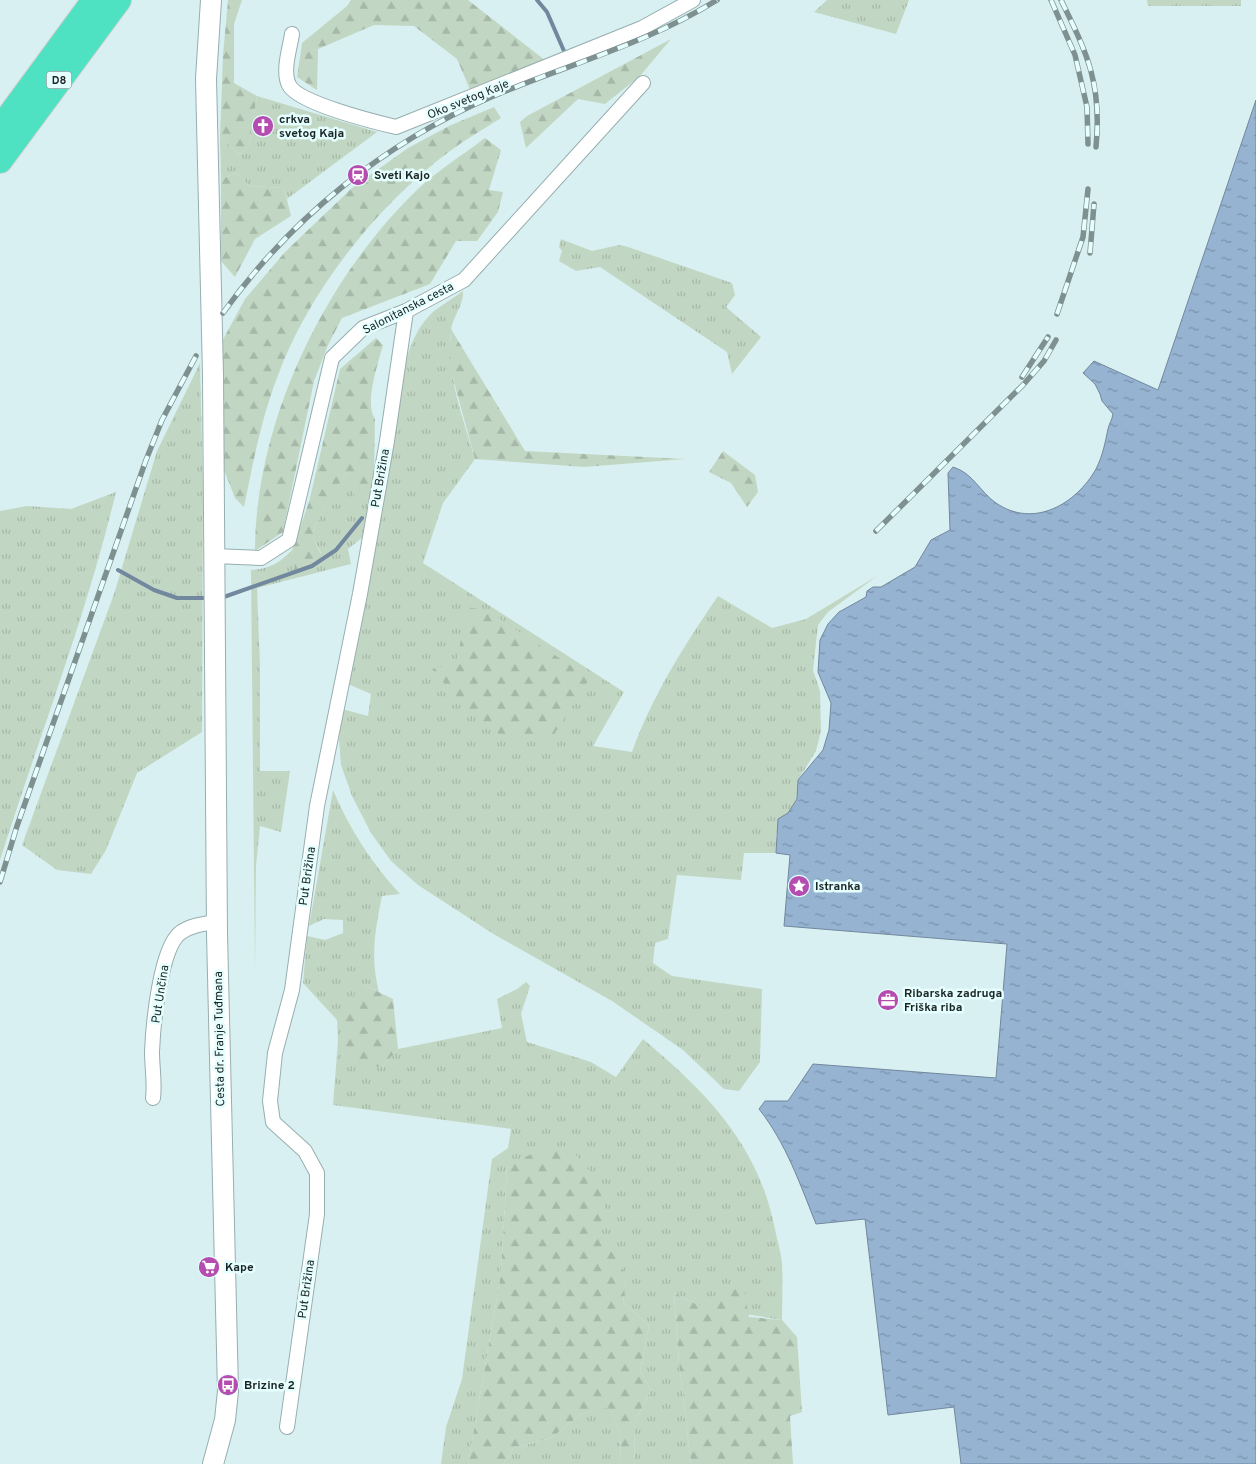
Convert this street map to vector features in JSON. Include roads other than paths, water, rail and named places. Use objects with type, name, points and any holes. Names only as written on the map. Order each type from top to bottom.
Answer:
[{"type":"highway","name":"D8","points":[[0,128],[94,0]]},
{"type":"highway","name":"D8","points":[[0,162],[118,0]]},
{"type":"main road","points":[[211,0],[206,79],[213,375],[214,556]]},
{"type":"main road","name":"Cesta dr. Franje Tuđmana","points":[[213,1464],[225,1420],[228,1391],[216,922],[214,556]]},
{"type":"street","name":"Oko svetog Kaje","points":[[292,34],[287,66],[288,84],[298,96],[370,122],[396,127],[642,28],[693,0]]},
{"type":"street","name":"Salonitanska cesta","points":[[214,556],[261,558],[289,540],[332,358],[363,328],[406,310],[464,280],[643,83]]},
{"type":"street","name":"Put Brižina","points":[[287,1427],[317,1214],[317,1173],[305,1151],[272,1122],[270,1100],[275,1053],[292,990],[317,806],[360,594],[387,441],[406,310]]},
{"type":"street","name":"Put Unčina","points":[[152,1098],[152,1052],[156,1004],[165,960],[179,934],[194,925],[216,922]]},
{"type":"water","points":[[1256,100],[1256,1464],[961,1464],[954,1407],[888,1415],[865,1219],[816,1224],[785,1150],[759,1109],[765,1101],[788,1101],[813,1064],[996,1078],[1007,944],[784,926],[790,855],[776,853],[778,819],[788,813],[797,799],[798,780],[823,750],[829,730],[831,703],[818,672],[820,640],[828,624],[839,612],[866,597],[867,591],[873,587],[881,587],[915,567],[931,540],[950,530],[948,473],[953,467],[971,478],[990,499],[1010,510],[1025,514],[1053,509],[1066,502],[1088,482],[1102,454],[1108,427],[1113,416],[1102,401],[1095,384],[1083,373],[1094,361],[1158,390]]},
{"type":"waterway","points":[[537,0],[547,12],[564,51]]},
{"type":"waterway","points":[[221,598],[312,566],[336,550],[362,518]]},
{"type":"waterway","points":[[118,570],[154,590],[177,598],[209,598]]},
{"type":"railway","points":[[223,313],[278,246],[309,215],[342,187],[413,137],[451,116],[519,85],[635,42],[717,0]]},
{"type":"railway","points":[[1051,0],[1075,55],[1087,107],[1088,144]]},
{"type":"railway","points":[[1061,0],[1079,37],[1091,71],[1097,106],[1096,147]]},
{"type":"railway","points":[[1057,314],[1083,237],[1088,189]]},
{"type":"railway","points":[[1090,253],[1094,204]]},
{"type":"railway","points":[[1022,377],[1048,337]]},
{"type":"railway","points":[[876,531],[1023,385],[1044,361],[1056,340]]},
{"type":"railway","points":[[0,882],[17,826],[146,460],[162,420],[196,356]]},
{"type":"place","name":"crkva svetog Kaja","points":[[263,126]]},
{"type":"place","name":"Sveti Kajo","points":[[358,175]]},
{"type":"place","name":"Istranka","points":[[799,886]]},
{"type":"place","name":"Ribarska zadruga Friška riba","points":[[888,1000]]},
{"type":"place","name":"Kape","points":[[209,1267]]},
{"type":"place","name":"Brizine 2","points":[[228,1385]]}]
